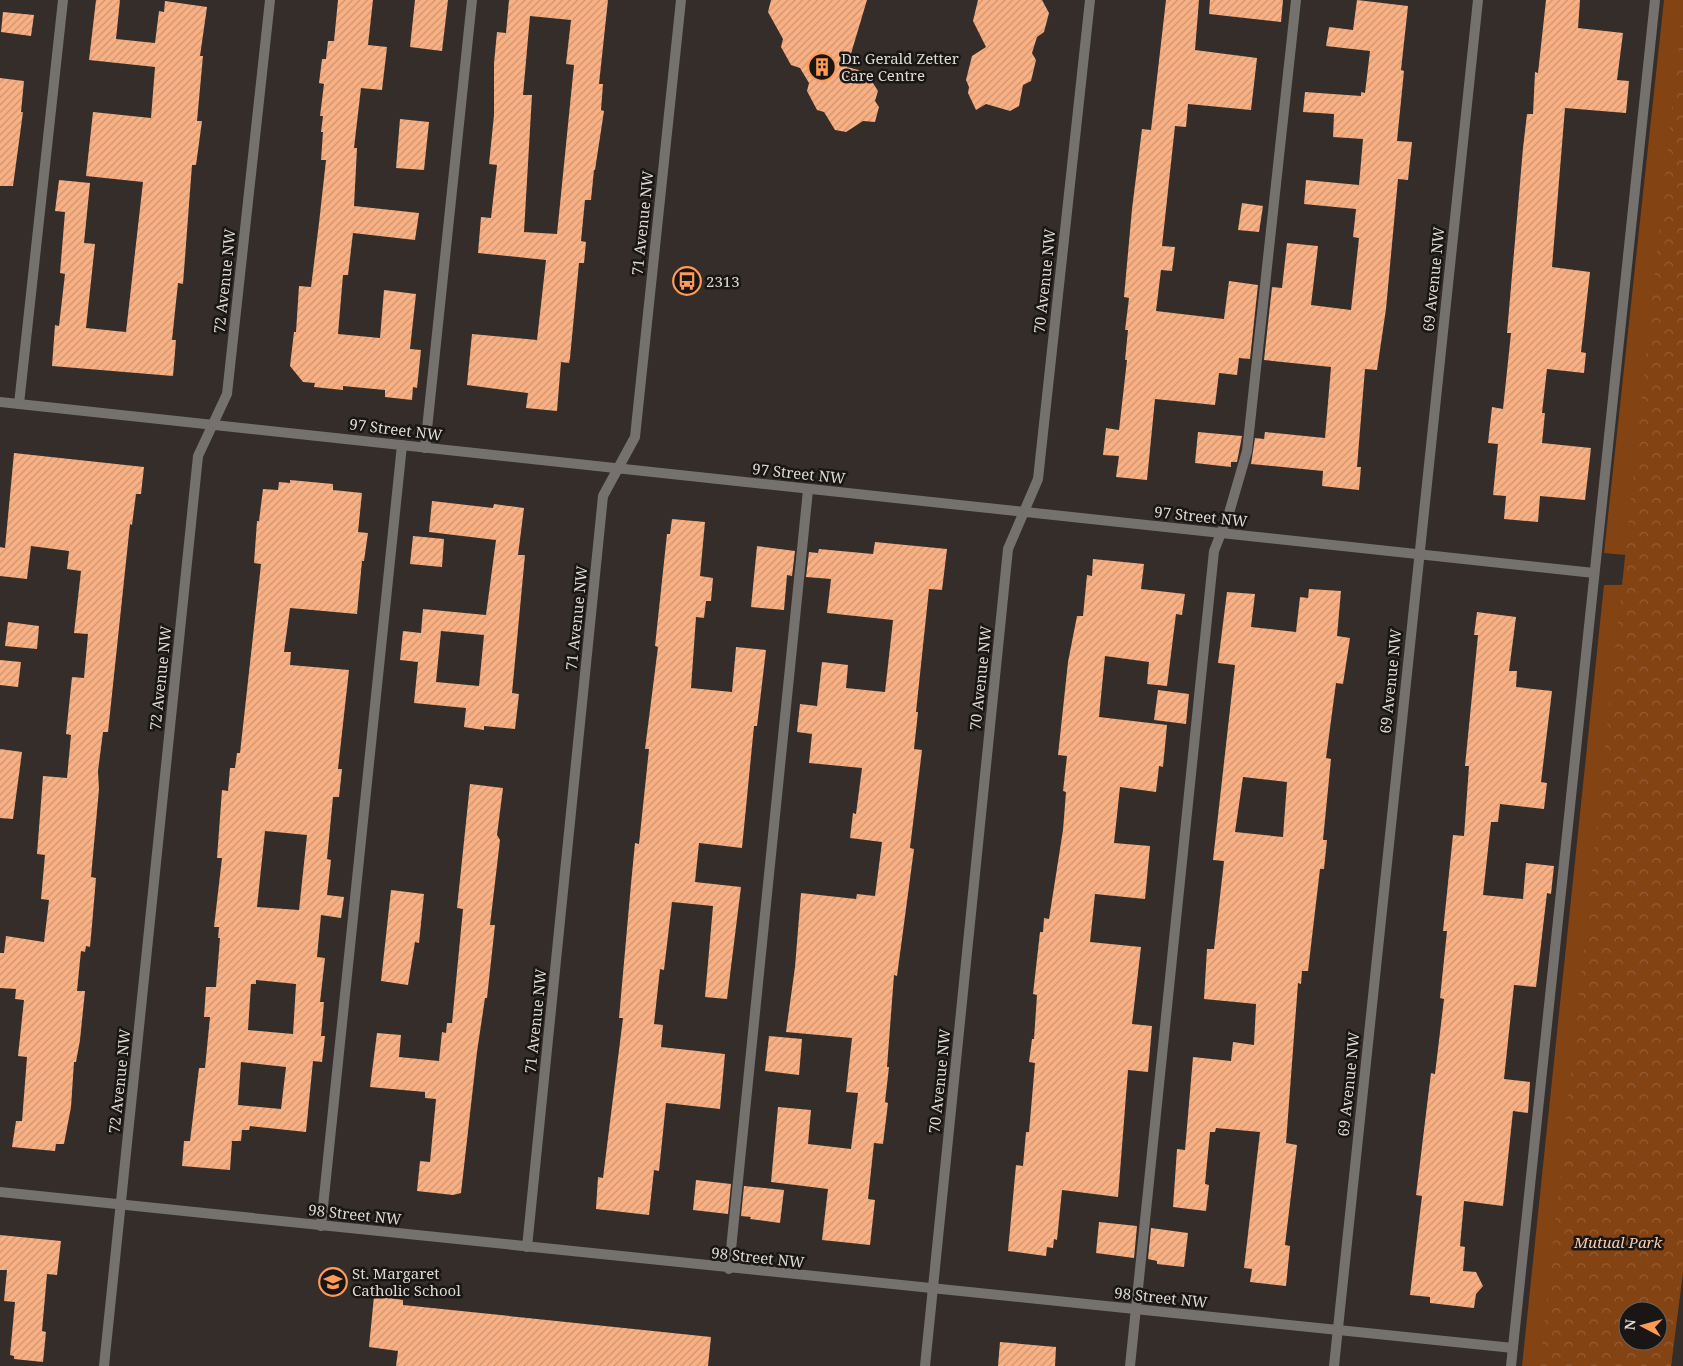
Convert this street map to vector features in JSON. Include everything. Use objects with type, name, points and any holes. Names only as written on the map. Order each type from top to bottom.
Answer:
[{"type":"street","points":[[20,404],[63,0]]},
{"type":"street","name":"72 Avenue NW","points":[[104,1366],[198,456],[227,394],[270,0]]},
{"type":"street","points":[[425,448],[472,0]]},
{"type":"street","name":"71 Avenue NW","points":[[527,1246],[603,496],[635,437],[681,0]]},
{"type":"street","name":"70 Avenue NW","points":[[925,1366],[1008,549],[1038,479],[1090,0]]},
{"type":"street","points":[[1130,1366],[1214,551],[1222,533],[1247,451],[1296,0]]},
{"type":"street","name":"69 Avenue NW","points":[[1334,1366],[1418,554],[1478,0]]},
{"type":"street","points":[[1511,1366],[1655,0]]},
{"type":"street","name":"97 Street NW","points":[[0,402],[1594,573]]},
{"type":"street","points":[[321,1226],[402,445]]},
{"type":"street","points":[[730,1269],[808,490]]},
{"type":"street","name":"98 Street NW","points":[[0,1192],[933,1290],[1513,1348]]},
{"type":"green space","points":[[1664,0],[1683,0],[1683,551],[1637,556],[1604,553]]},
{"type":"green space","name":"Mutual Park","points":[[1683,5],[1683,1248],[1671,1366],[1540,1366]]},
{"type":"green space","name":"Mutual Park","points":[[1683,584],[1683,1273],[1671,1366],[1522,1366],[1604,585]]},
{"type":"building","points":[[96,0],[120,0],[116,39],[155,43],[159,11],[164,12],[165,1],[207,7],[200,56],[203,56],[197,121],[202,121],[196,165],[192,165],[183,284],[178,283],[172,340],[176,340],[173,376],[52,366],[55,325],[59,326],[65,274],[60,273],[65,212],[55,211],[59,180],[90,183],[84,243],[95,244],[86,328],[126,332],[143,182],[86,176],[93,112],[151,118],[155,67],[89,60]]},
{"type":"building","points":[[338,0],[373,0],[368,45],[387,47],[382,90],[361,88],[354,148],[357,148],[354,206],[419,213],[415,240],[353,233],[348,275],[343,275],[338,334],[380,338],[384,290],[416,294],[410,349],[421,350],[417,388],[413,387],[412,400],[385,397],[385,390],[343,386],[343,390],[314,387],[315,383],[303,382],[290,366],[294,332],[296,332],[299,286],[311,287],[326,160],[321,160],[323,116],[320,116],[324,84],[319,83],[322,59],[326,59],[328,41],[334,41]]},
{"type":"building","points":[[415,0],[448,0],[442,51],[410,47]]},
{"type":"building","points":[[509,0],[608,0],[599,84],[603,84],[601,110],[604,111],[591,200],[585,200],[581,241],[586,242],[584,263],[579,263],[570,358],[569,363],[561,362],[557,411],[526,408],[528,393],[467,385],[472,334],[537,340],[546,260],[478,253],[481,217],[491,218],[497,165],[489,164],[494,115],[494,63],[497,32],[506,33]],"holes":[[[530,16],[571,20],[566,64],[574,65],[557,234],[524,232],[532,95],[523,95]]]},
{"type":"building","name":"Dr. Gerald Zetter Care Centre","points":[[771,0],[867,0],[847,67],[866,72],[878,91],[875,101],[879,107],[875,122],[863,121],[846,132],[835,130],[824,112],[817,110],[807,91],[809,83],[800,68],[791,65],[781,47],[783,39],[768,12]]},
{"type":"building","name":"Dr. Gerald Zetter Care Centre","points":[[978,0],[1042,0],[1049,13],[1044,32],[1037,37],[1032,53],[1036,60],[1031,81],[1023,85],[1019,106],[1010,111],[986,104],[976,110],[968,93],[969,87],[966,80],[972,56],[986,47],[973,21]]},
{"type":"building","points":[[1166,0],[1199,0],[1195,50],[1257,58],[1251,110],[1188,104],[1186,127],[1175,126],[1162,246],[1175,247],[1172,271],[1161,270],[1156,311],[1224,319],[1229,281],[1258,285],[1250,359],[1239,358],[1237,375],[1219,373],[1215,405],[1155,399],[1147,480],[1116,477],[1119,456],[1103,455],[1106,428],[1119,430],[1127,360],[1125,360],[1128,330],[1125,330],[1129,298],[1124,297],[1132,209],[1142,129],[1151,130]]},
{"type":"building","points":[[1210,0],[1283,0],[1281,22],[1209,14]]},
{"type":"building","points":[[1357,0],[1408,6],[1401,70],[1404,71],[1397,141],[1412,142],[1408,180],[1398,179],[1386,309],[1377,370],[1365,369],[1357,467],[1361,467],[1359,490],[1322,486],[1323,471],[1251,464],[1255,438],[1264,439],[1265,432],[1325,438],[1331,367],[1264,360],[1272,287],[1282,288],[1287,243],[1318,246],[1311,305],[1351,310],[1359,238],[1353,237],[1356,209],[1304,204],[1306,180],[1359,185],[1363,139],[1333,137],[1334,114],[1303,112],[1305,92],[1361,96],[1361,92],[1365,93],[1370,51],[1326,46],[1329,27],[1353,30]]},
{"type":"building","points":[[1546,0],[1580,0],[1578,28],[1623,33],[1617,80],[1629,81],[1626,113],[1565,108],[1552,267],[1590,272],[1581,352],[1586,353],[1584,373],[1547,369],[1542,413],[1545,413],[1542,443],[1591,448],[1585,500],[1540,496],[1538,522],[1504,519],[1506,496],[1493,495],[1498,444],[1488,443],[1492,407],[1503,409],[1511,333],[1507,333],[1523,148],[1527,114],[1533,114],[1535,72],[1538,73]]},
{"type":"building","points":[[3,12],[34,15],[31,36],[1,32]]},
{"type":"building","points":[[0,78],[24,81],[21,112],[23,112],[13,186],[0,186]]},
{"type":"building","points":[[400,119],[429,122],[424,170],[396,168]]},
{"type":"building","points":[[1242,203],[1263,206],[1259,232],[1238,230]]},
{"type":"building","points":[[1198,432],[1242,436],[1237,462],[1231,462],[1231,467],[1195,463]]},
{"type":"building","points":[[14,453],[144,467],[141,494],[136,494],[132,525],[130,524],[108,732],[103,732],[98,771],[99,789],[91,877],[96,878],[90,947],[86,946],[85,952],[81,951],[77,991],[85,991],[80,1040],[76,1062],[74,1062],[71,1107],[64,1144],[56,1144],[55,1151],[12,1147],[16,1121],[22,1121],[27,1057],[18,1056],[24,1000],[15,999],[16,989],[0,988],[0,953],[4,953],[6,936],[44,942],[49,900],[41,899],[45,855],[37,854],[43,776],[67,778],[71,735],[66,734],[72,677],[84,678],[88,634],[74,633],[81,571],[67,569],[69,551],[31,546],[27,579],[0,576],[0,547],[5,548]]},
{"type":"building","points":[[290,480],[333,484],[333,490],[362,493],[358,532],[368,533],[364,561],[362,561],[357,614],[290,608],[284,652],[291,652],[290,665],[349,670],[338,769],[342,769],[339,797],[333,797],[327,859],[331,860],[327,895],[344,897],[341,918],[321,915],[317,957],[325,958],[320,1002],[324,1002],[321,1036],[325,1036],[322,1062],[313,1061],[306,1132],[250,1126],[249,1130],[242,1130],[241,1141],[232,1141],[230,1170],[182,1166],[184,1141],[190,1141],[199,1068],[205,1068],[210,1017],[204,1017],[206,987],[216,987],[220,938],[218,938],[219,927],[214,927],[222,858],[217,858],[222,790],[228,791],[230,768],[235,768],[237,753],[240,753],[261,564],[254,563],[257,521],[259,521],[263,489],[278,490],[279,482],[290,483]],"holes":[[[265,831],[307,835],[299,910],[257,907]],[[256,980],[296,984],[293,1034],[248,1030],[251,984],[256,984]],[[241,1062],[286,1067],[281,1109],[238,1105]]]},
{"type":"building","points":[[432,501],[493,508],[494,504],[524,508],[518,555],[525,555],[512,693],[519,694],[515,729],[484,726],[484,730],[464,727],[466,708],[414,703],[418,662],[400,660],[403,631],[421,633],[423,609],[486,615],[496,540],[429,532]],"holes":[[[441,631],[484,635],[479,686],[436,682]]]},
{"type":"building","points":[[672,519],[705,522],[700,576],[713,578],[711,601],[706,601],[704,618],[696,617],[691,688],[732,692],[736,647],[766,650],[757,726],[754,726],[742,848],[699,843],[695,882],[741,887],[727,999],[705,997],[713,906],[672,902],[664,970],[660,969],[654,1024],[663,1025],[661,1047],[725,1054],[720,1109],[666,1103],[659,1171],[654,1170],[649,1215],[596,1209],[598,1177],[603,1178],[623,1018],[619,1018],[635,843],[639,844],[649,749],[645,749],[658,647],[655,646],[667,534],[670,534]]},
{"type":"building","points":[[413,536],[444,539],[442,567],[410,564]]},
{"type":"building","points":[[875,542],[947,549],[942,590],[929,589],[916,712],[918,712],[914,749],[922,750],[910,848],[914,849],[897,976],[894,975],[887,1067],[889,1067],[885,1102],[888,1103],[883,1144],[874,1143],[868,1199],[875,1200],[870,1245],[822,1240],[828,1189],[771,1182],[778,1107],[811,1110],[808,1144],[851,1149],[858,1093],[846,1092],[852,1038],[786,1032],[795,967],[801,893],[856,899],[857,894],[875,896],[882,842],[850,838],[853,813],[856,814],[862,768],[809,763],[812,734],[797,732],[800,704],[817,706],[822,662],[848,665],[846,688],[885,692],[893,620],[827,613],[831,579],[806,577],[809,552],[818,553],[819,549],[873,554]]},
{"type":"building","points":[[757,546],[795,551],[792,576],[787,575],[784,610],[751,607]]},
{"type":"building","points":[[1093,559],[1144,564],[1141,589],[1185,594],[1182,615],[1176,614],[1167,686],[1147,684],[1149,662],[1105,656],[1099,717],[1167,725],[1163,767],[1159,766],[1156,792],[1120,787],[1114,843],[1150,846],[1145,899],[1095,894],[1090,942],[1141,947],[1132,1024],[1152,1026],[1148,1072],[1128,1070],[1118,1197],[1062,1190],[1057,1240],[1054,1239],[1053,1248],[1047,1247],[1046,1256],[1008,1251],[1016,1165],[1023,1166],[1026,1132],[1029,1132],[1035,1063],[1029,1062],[1032,1039],[1034,1039],[1037,995],[1033,994],[1040,932],[1043,932],[1044,918],[1049,919],[1063,830],[1066,792],[1063,791],[1067,756],[1058,755],[1068,662],[1077,616],[1083,616],[1087,575],[1092,576]]},
{"type":"building","points":[[1309,589],[1341,591],[1337,636],[1350,638],[1343,684],[1336,683],[1326,758],[1331,759],[1323,840],[1327,840],[1324,869],[1320,869],[1308,971],[1302,971],[1301,984],[1298,983],[1286,1143],[1297,1145],[1285,1245],[1290,1246],[1286,1286],[1250,1282],[1252,1269],[1244,1268],[1260,1132],[1216,1128],[1215,1132],[1210,1132],[1205,1184],[1209,1185],[1206,1211],[1173,1207],[1177,1149],[1185,1150],[1193,1057],[1231,1061],[1233,1042],[1254,1045],[1256,1004],[1204,999],[1207,949],[1214,949],[1224,861],[1213,860],[1235,665],[1218,663],[1227,592],[1255,594],[1251,627],[1296,632],[1300,597],[1308,598]],"holes":[[[1243,777],[1287,782],[1283,837],[1235,832]]]},
{"type":"building","points":[[1477,612],[1516,617],[1509,671],[1517,671],[1516,687],[1552,691],[1541,782],[1547,783],[1544,809],[1500,804],[1498,822],[1491,822],[1483,895],[1523,899],[1526,863],[1554,866],[1551,894],[1547,893],[1536,987],[1514,985],[1504,1079],[1530,1082],[1528,1113],[1513,1111],[1503,1206],[1464,1201],[1460,1246],[1465,1247],[1463,1271],[1476,1272],[1483,1286],[1476,1294],[1474,1308],[1430,1303],[1430,1297],[1410,1295],[1422,1196],[1416,1195],[1431,1073],[1435,1074],[1444,999],[1440,998],[1447,931],[1443,931],[1453,835],[1464,836],[1469,766],[1465,766],[1478,635],[1474,635]]},
{"type":"building","points":[[8,622],[39,626],[37,649],[5,646]]},
{"type":"building","points":[[0,660],[21,662],[18,687],[0,685]]},
{"type":"building","points":[[1158,690],[1189,694],[1186,724],[1154,720]]},
{"type":"building","points":[[0,749],[22,752],[13,819],[0,818]]},
{"type":"building","points":[[470,784],[503,788],[497,835],[500,840],[490,925],[495,925],[487,998],[485,998],[477,1052],[461,1193],[453,1195],[417,1191],[420,1161],[430,1162],[436,1099],[425,1098],[425,1092],[370,1087],[377,1033],[401,1035],[399,1057],[439,1061],[442,1032],[446,1033],[447,1023],[452,1023],[463,909],[457,908]]},
{"type":"building","points":[[391,890],[424,894],[419,943],[415,942],[408,985],[381,981]]},
{"type":"building","points":[[769,1036],[802,1039],[799,1075],[765,1071]]},
{"type":"building","points":[[696,1180],[731,1184],[728,1214],[693,1210]]},
{"type":"building","points":[[744,1186],[784,1190],[780,1223],[741,1216]]},
{"type":"building","points":[[1099,1222],[1137,1226],[1134,1258],[1096,1253]]},
{"type":"building","points":[[1151,1228],[1188,1233],[1184,1267],[1157,1264],[1157,1261],[1148,1259]]},
{"type":"building","points":[[0,1235],[61,1241],[57,1275],[47,1274],[42,1331],[46,1332],[43,1362],[14,1359],[14,1356],[10,1355],[15,1302],[4,1301],[7,1270],[0,1270]]},
{"type":"building","points":[[374,1296],[403,1300],[403,1305],[711,1337],[708,1366],[396,1366],[398,1351],[369,1347]]},
{"type":"building","points":[[1000,1342],[1056,1347],[1055,1366],[998,1366]]},
{"type":"place","name":"Dr. Gerald Zetter Care Centre","points":[[822,67]]},
{"type":"place","name":"2313","points":[[687,281]]},
{"type":"place","name":"St. Margaret Catholic School","points":[[333,1282]]}]
